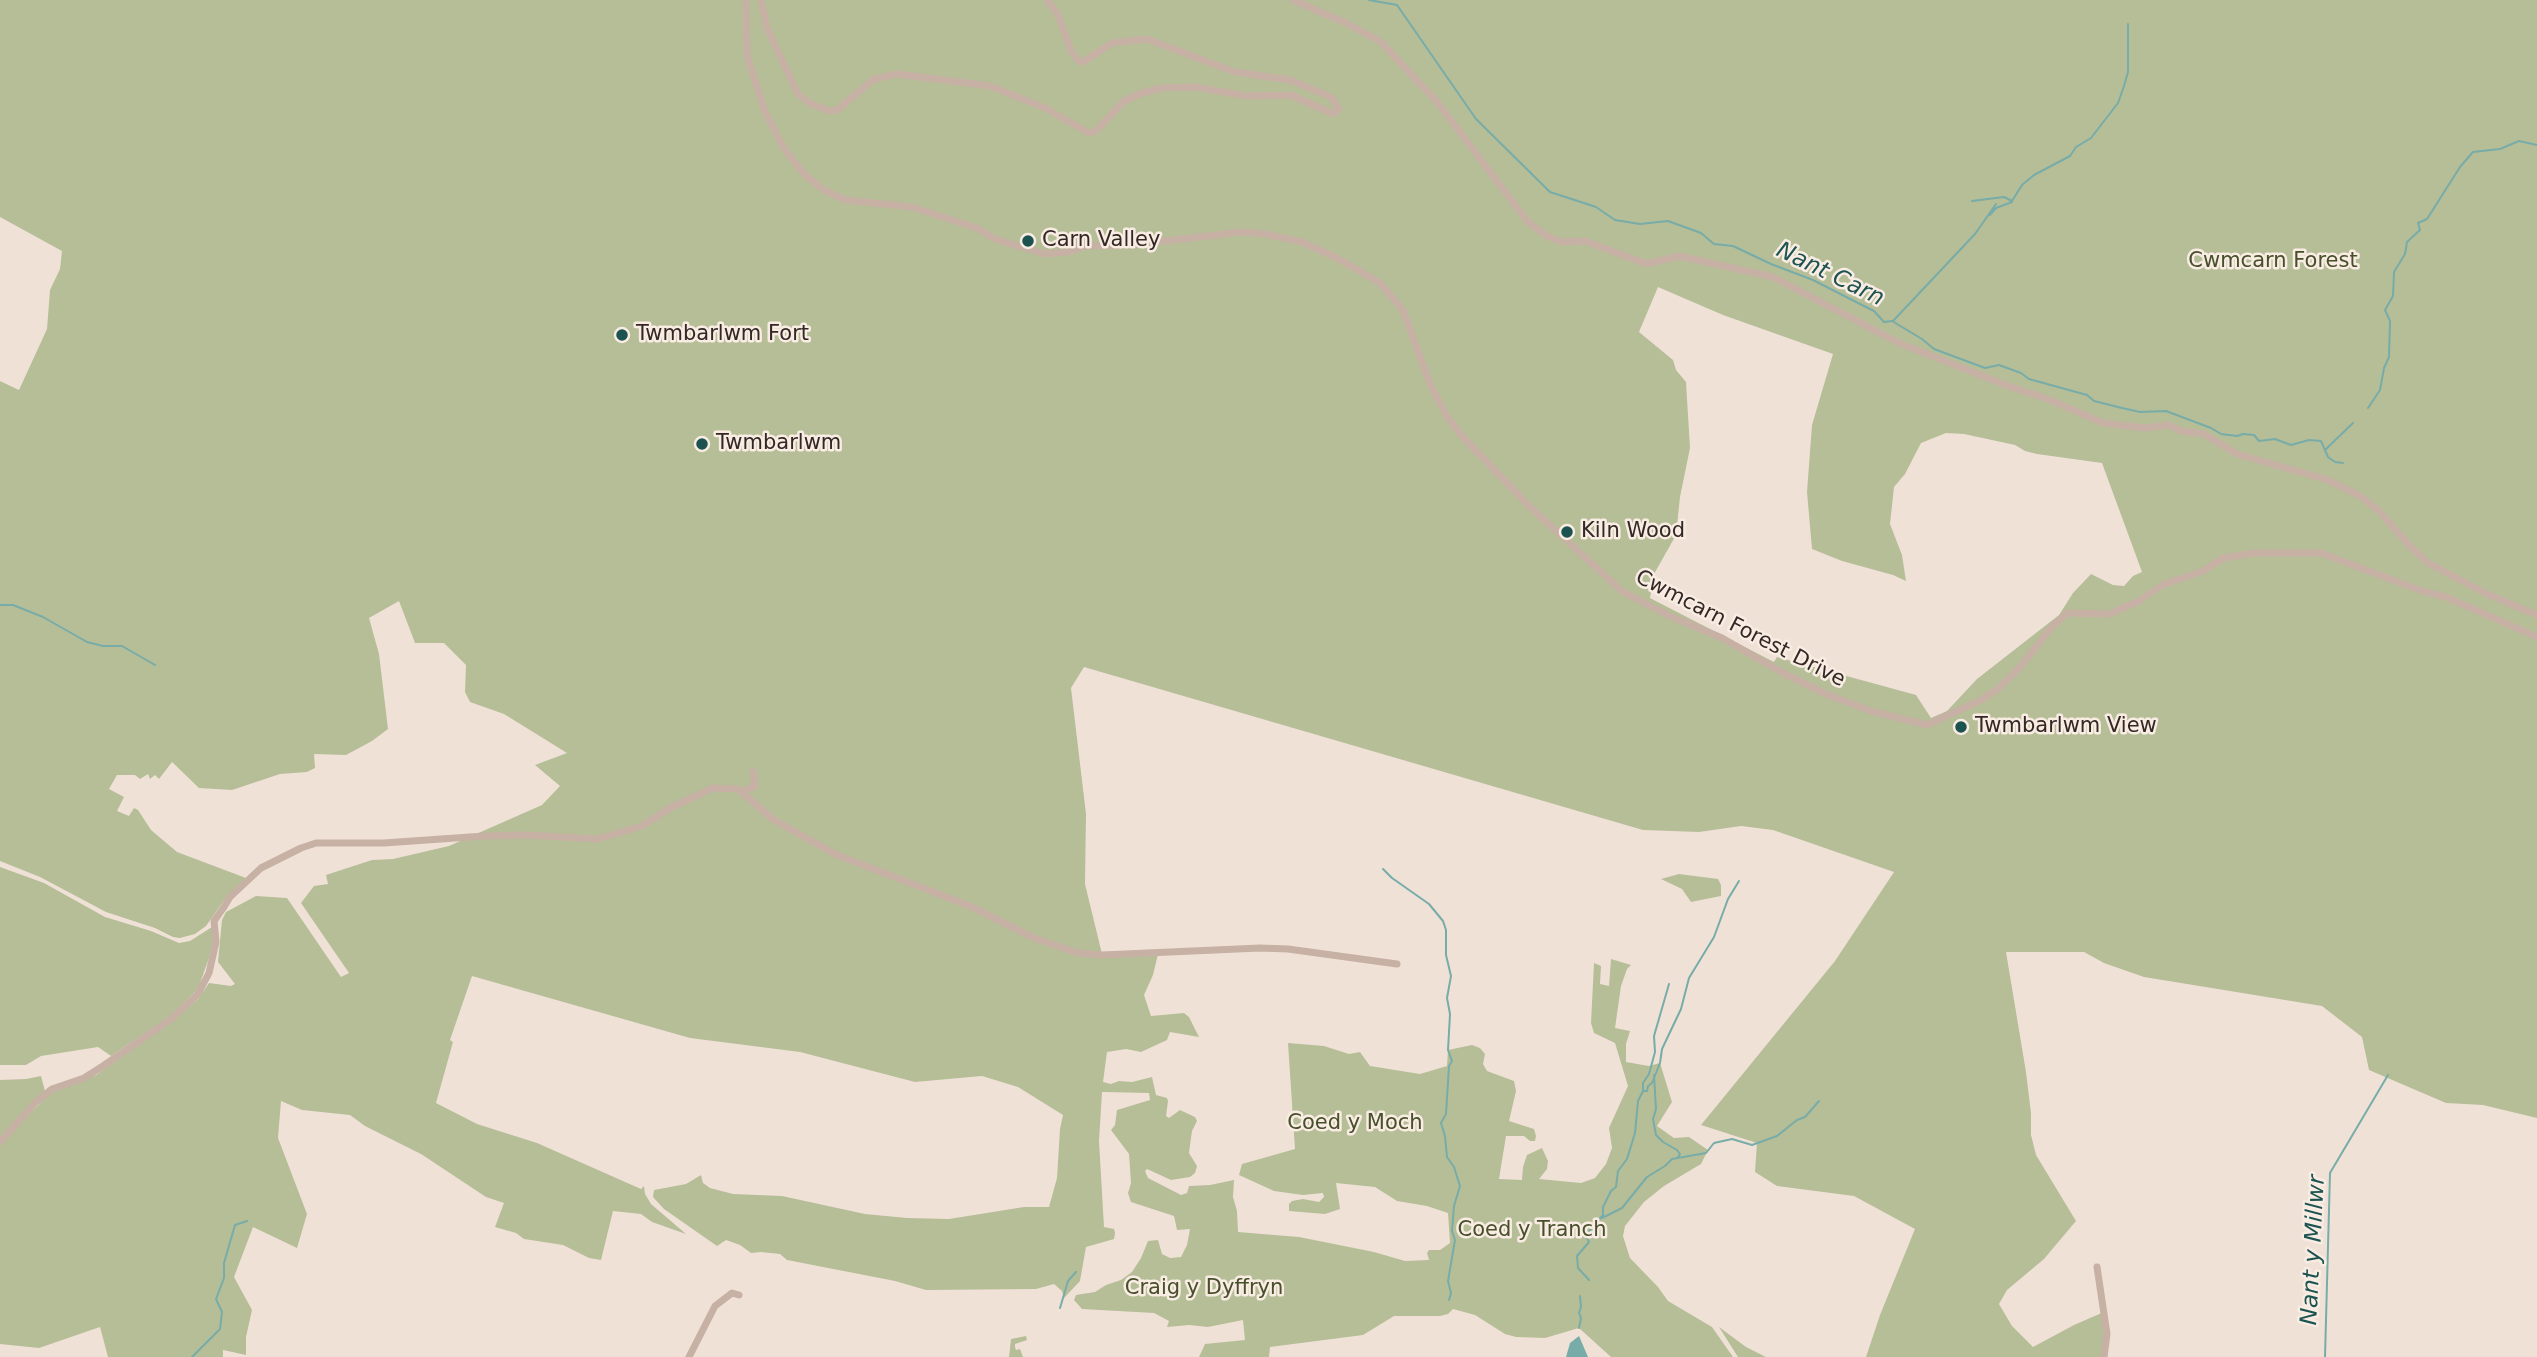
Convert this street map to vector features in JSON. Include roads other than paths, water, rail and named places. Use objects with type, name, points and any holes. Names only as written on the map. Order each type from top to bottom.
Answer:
[{"type":"street","name":"Cwmcarn Forest Drive","points":[[746,0],[747,55],[765,112],[785,150],[805,175],[824,190],[845,200],[912,207],[977,228],[995,239],[1045,254],[1067,252],[1086,246],[1129,245],[1241,232],[1303,242],[1339,259],[1380,283],[1403,310],[1430,384],[1446,415],[1461,435],[1530,507],[1623,592],[1721,638],[1828,695],[1871,711],[1927,725],[1981,700],[2000,688],[2067,613],[2109,614],[2139,601],[2162,585],[2203,571],[2223,558],[2253,553],[2321,553],[2410,587],[2446,597],[2537,637]]},
{"type":"street","points":[[761,0],[767,28],[798,94],[824,110],[837,110],[874,79],[897,74],[989,86],[1045,108],[1089,132],[1096,131],[1123,102],[1139,93],[1161,88],[1195,87],[1246,96],[1291,95],[1333,114],[1339,110],[1331,97],[1290,80],[1235,72],[1147,39],[1112,43],[1083,62],[1079,61],[1072,53],[1066,33],[1047,0]]},
{"type":"street","points":[[1293,0],[1381,42],[1437,103],[1528,222],[1547,236],[1562,242],[1585,241],[1647,264],[1678,256],[1773,278],[1899,343],[2048,399],[2103,423],[2145,428],[2169,425],[2181,431],[2204,435],[2237,454],[2328,480],[2360,496],[2379,511],[2428,563],[2487,594],[2537,615]]},
{"type":"street","points":[[742,792],[755,786],[753,772]]},
{"type":"street","points":[[0,1142],[52,1089],[83,1078],[103,1066],[171,1018],[198,994],[209,973],[216,942],[214,921],[230,897],[261,868],[316,843],[384,843],[515,835],[598,839],[642,827],[670,808],[704,791],[727,787],[742,792],[774,820],[837,855],[970,906],[1034,938],[1078,953],[1102,956],[1260,948],[1288,949],[1397,964]]},
{"type":"street","points":[[2097,1267],[2107,1334],[2104,1357]]},
{"type":"street","points":[[689,1357],[715,1306],[732,1293],[739,1295]]},
{"type":"water","points":[[1579,1336],[1588,1357],[1566,1357],[1570,1343]]},
{"type":"waterway","name":"Nant Carn","points":[[1369,0],[1397,5],[1476,119],[1550,192],[1596,207],[1615,220],[1640,224],[1668,221],[1701,233],[1714,244],[1733,246],[1813,280],[1874,311],[1884,322],[1892,321],[1934,349],[1985,368],[1999,365],[2029,379],[2122,408],[2140,412],[2166,411],[2221,434],[2254,435],[2259,441],[2275,439],[2291,445],[2309,440],[2321,441],[2328,457],[2343,463]]},
{"type":"waterway","points":[[1972,201],[2004,197],[2012,201],[2022,185],[2034,175],[2070,156],[2076,147],[2091,138],[2118,103],[2124,86],[2128,72],[2128,24]]},
{"type":"waterway","points":[[2368,408],[2380,390],[2389,357],[2390,321],[2385,310],[2393,296],[2394,272],[2405,254],[2407,242],[2420,230],[2418,223],[2427,219],[2460,167],[2473,152],[2500,149],[2519,141],[2537,145]]},
{"type":"waterway","points":[[1990,215],[1996,208],[2012,202]]},
{"type":"waterway","points":[[1893,321],[1975,234],[1996,204]]},
{"type":"waterway","points":[[2326,449],[2353,423]]},
{"type":"waterway","points":[[0,605],[13,605],[43,617],[87,642],[103,646],[122,646],[155,665]]},
{"type":"waterway","points":[[1383,869],[1429,904],[1443,921],[1446,930],[1446,955],[1451,976],[1447,998],[1450,1014],[1448,1050],[1452,1061],[1449,1066],[1446,1114],[1441,1123],[1447,1157],[1454,1167],[1460,1186],[1454,1206],[1452,1231],[1455,1240],[1448,1281],[1451,1293],[1449,1300]]},
{"type":"waterway","points":[[1589,1280],[1578,1268],[1577,1256],[1589,1242],[1587,1238],[1590,1230],[1603,1215],[1603,1207],[1616,1187],[1618,1171],[1627,1159],[1635,1133],[1638,1101],[1643,1091],[1647,1091],[1652,1083],[1662,1049],[1681,1009],[1689,978],[1714,937],[1728,899],[1739,881]]},
{"type":"waterway","points":[[1643,1090],[1643,1083],[1649,1074],[1655,1052],[1654,1036],[1669,984]]},
{"type":"waterway","points":[[1654,1075],[1656,1109],[1653,1119],[1656,1135],[1677,1150],[1680,1154],[1678,1157]]},
{"type":"waterway","name":"Nant y Millwr","points":[[2325,1357],[2330,1173],[2388,1075]]},
{"type":"waterway","points":[[1602,1218],[1622,1208],[1647,1177],[1672,1159],[1706,1153],[1714,1143],[1732,1139],[1752,1145],[1777,1136],[1805,1117],[1819,1101]]},
{"type":"waterway","points":[[192,1357],[220,1329],[222,1312],[216,1299],[224,1278],[224,1263],[235,1225],[247,1221]]},
{"type":"waterway","points":[[1060,1308],[1068,1281],[1076,1272]]},
{"type":"waterway","points":[[1579,1328],[1580,1296]]},
{"type":"place","name":"Carn Valley","points":[[1028,241]]},
{"type":"place","name":"Twmbarlwm Fort","points":[[622,335]]},
{"type":"place","name":"Twmbarlwm","points":[[702,444]]},
{"type":"place","name":"Kiln Wood","points":[[1567,532]]},
{"type":"place","name":"Twmbarlwm View","points":[[1961,727]]},
{"type":"park label","name":"Cwmcarn Forest","points":[[2273,262]]},
{"type":"park label","name":"Coed y Moch","points":[[1355,1124]]},
{"type":"park label","name":"Coed y Tranch","points":[[1532,1231]]},
{"type":"park label","name":"Craig y Dyffryn","points":[[1204,1289]]}]
